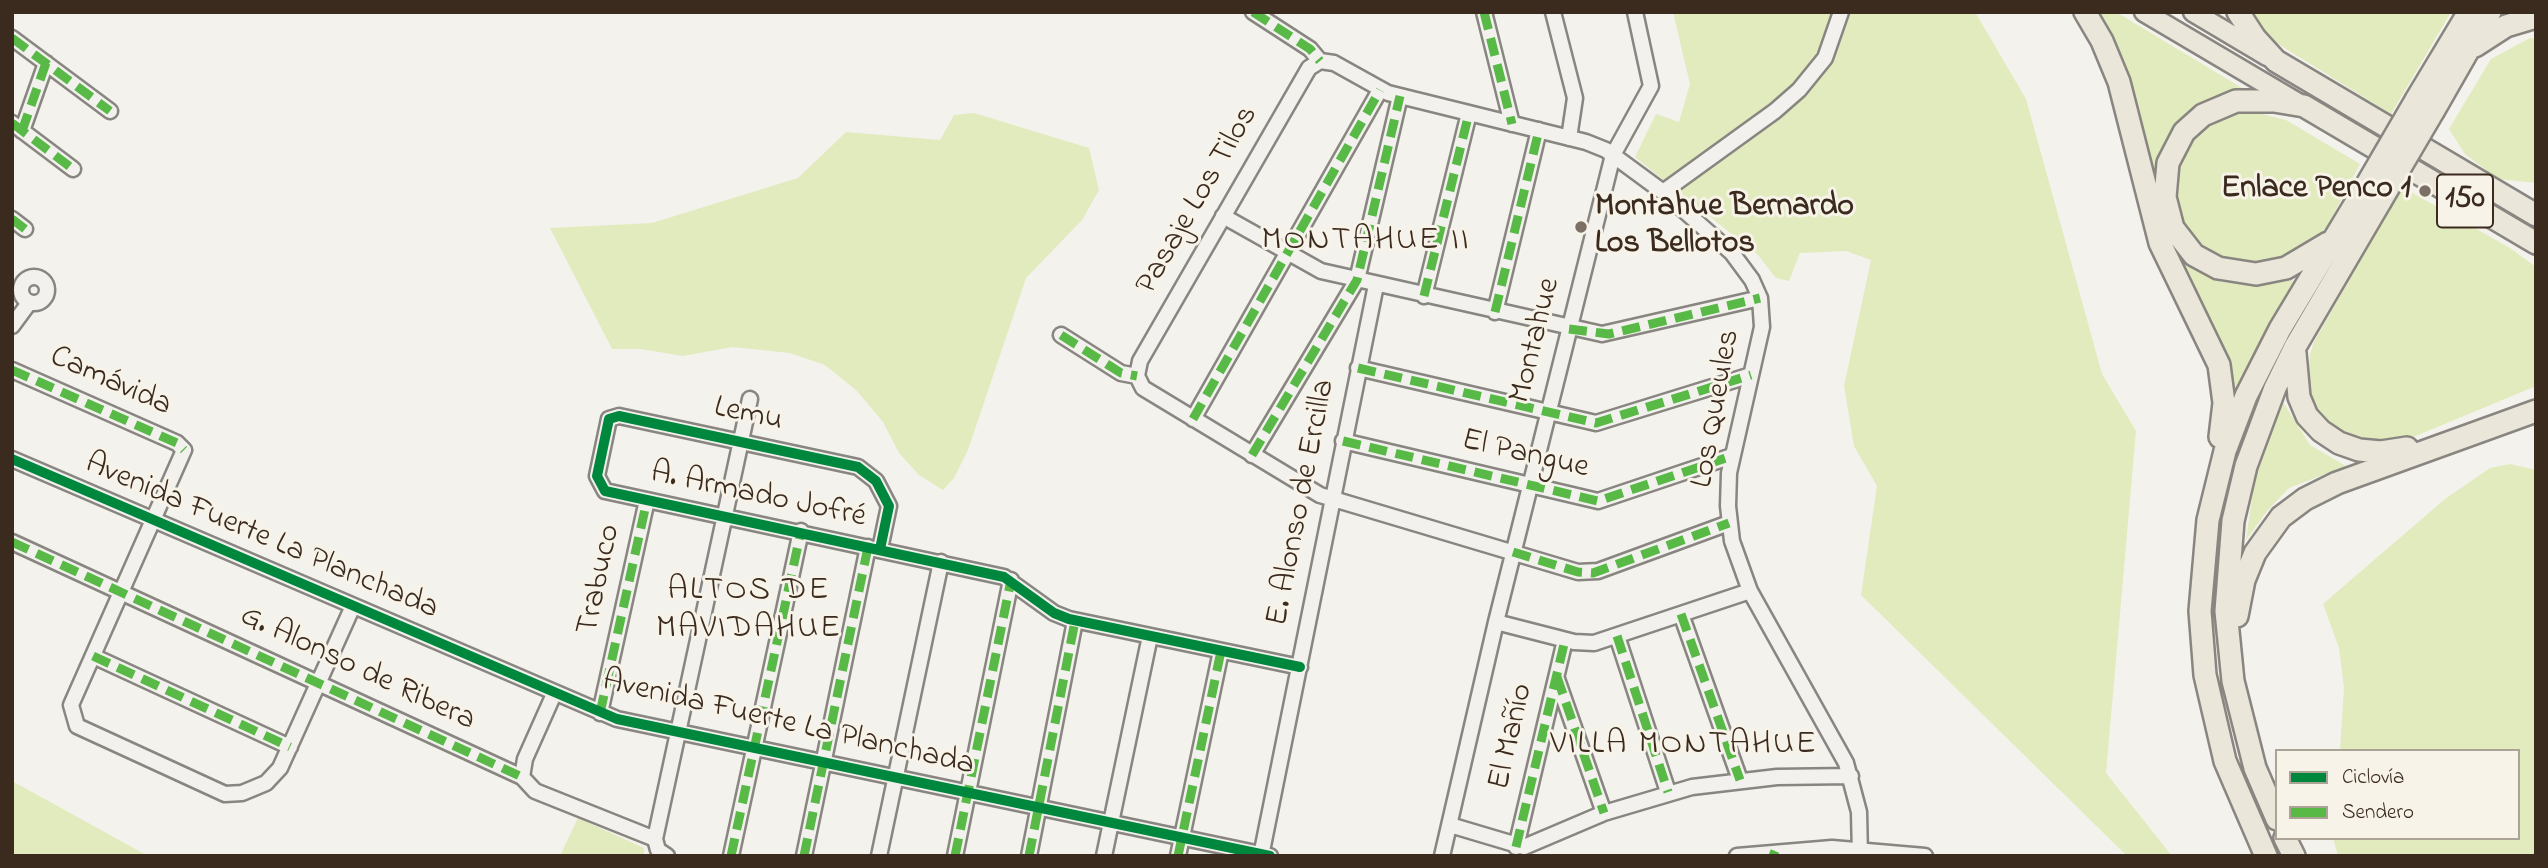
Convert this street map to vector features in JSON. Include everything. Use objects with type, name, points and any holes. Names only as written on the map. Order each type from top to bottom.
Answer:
[{"type":"highway","points":[[2085,12],[2111,61],[2125,102],[2160,243],[2219,365],[2224,402],[2201,581],[2201,642],[2205,676],[2225,761],[2266,856]]},
{"type":"highway","points":[[2238,12],[2255,38],[2276,61]]},
{"type":"highway","points":[[2275,814],[2255,768],[2232,681],[2226,611],[2233,521],[2254,440],[2295,347],[2371,197],[2425,105],[2469,12]]},
{"type":"highway","points":[[2425,105],[2468,51],[2490,12]]},
{"type":"highway","points":[[2468,51],[2506,26],[2536,17]]},
{"type":"highway","name":"150","points":[[2276,61],[2536,215]]},
{"type":"highway","points":[[2304,106],[2248,100],[2225,104],[2203,115],[2184,132],[2172,153],[2166,175],[2166,207],[2173,228],[2185,246],[2209,264],[2230,272],[2256,274],[2280,270],[2305,259],[2335,237],[2371,197]]},
{"type":"highway","name":"150","points":[[2304,106],[2535,243]]},
{"type":"highway","points":[[2488,187],[2536,195]]},
{"type":"highway","points":[[2215,485],[2234,424],[2264,359],[2335,237]]},
{"type":"highway","points":[[2295,347],[2296,386],[2307,415],[2329,438],[2360,450],[2381,452],[2406,448],[2536,396]]},
{"type":"highway","points":[[2232,681],[2236,621],[2244,580],[2255,553],[2281,517],[2305,499],[2337,483],[2536,411]]},
{"type":"highway","points":[[2287,840],[2294,856]]},
{"type":"main road","points":[[2144,12],[2304,106]]},
{"type":"main road","points":[[2193,12],[2276,61]]},
{"type":"street","points":[[1252,12],[1310,49],[1320,61],[1334,63],[1380,90],[1599,146],[1663,192],[1775,111],[1799,90],[1825,58],[1841,12]]},
{"type":"street","points":[[1484,12],[1512,124]]},
{"type":"street","points":[[1553,12],[1575,98],[1569,138]]},
{"type":"street","name":"Montahue","points":[[1442,856],[1513,552],[1613,155],[1651,86],[1635,12]]},
{"type":"street","points":[[12,38],[110,111]]},
{"type":"street","name":"Pasaje Los Tilos","points":[[1138,376],[1140,361],[1223,216],[1309,68],[1320,61]]},
{"type":"street","points":[[46,63],[17,127],[72,169]]},
{"type":"street","points":[[1193,419],[1380,90]]},
{"type":"street","points":[[1252,455],[1357,280],[1400,96]]},
{"type":"street","points":[[1424,296],[1469,113]]},
{"type":"street","points":[[1495,312],[1539,130]]},
{"type":"street","name":"Los Queules","points":[[1663,192],[1732,253],[1752,280],[1760,298],[1762,327],[1732,456],[1728,489],[1729,523],[1737,558],[1750,591],[1839,749],[1851,776],[1860,813],[1860,853]]},
{"type":"street","points":[[1223,216],[1321,271],[1569,329],[1609,334],[1760,298]]},
{"type":"street","points":[[12,219],[25,229]]},
{"type":"street","name":"E. Alonso de Ercilla","points":[[1264,855],[1343,441],[1376,285]]},
{"type":"street","points":[[12,326],[29,303]]},
{"type":"street","points":[[1061,335],[1121,373],[1138,376],[1146,390],[1309,490],[1513,552],[1588,573],[1729,523]]},
{"type":"street","points":[[1358,368],[1547,413],[1602,422],[1751,375]]},
{"type":"street","name":"Camávida","points":[[12,370],[177,443],[184,450],[154,519]]},
{"type":"street","points":[[667,856],[658,850],[655,839],[750,399]]},
{"type":"street","name":"Lemu","points":[[605,491],[597,476],[613,415],[864,470],[876,481],[889,506],[874,548],[804,856]]},
{"type":"street","name":"El Pangue","points":[[1343,441],[1592,501],[1605,500],[1732,456]]},
{"type":"street","name":"Avenida Fuerte La Planchada","points":[[12,459],[600,713],[896,779],[1264,855]]},
{"type":"street","name":"A. Armado Jofré","points":[[605,491],[941,562],[1011,580],[1058,615],[1075,621],[1300,667]]},
{"type":"street","name":"Trabuco","points":[[600,713],[648,500]]},
{"type":"street","points":[[154,519],[71,705],[72,714],[77,726],[83,730],[229,795],[242,793],[270,781],[290,747],[353,606]]},
{"type":"street","points":[[731,856],[801,531]]},
{"type":"street","name":"G. Alonso de Ribera","points":[[12,542],[522,777],[535,791],[655,839]]},
{"type":"street","points":[[879,856],[941,562]]},
{"type":"street","points":[[955,856],[1011,580]]},
{"type":"street","points":[[1496,622],[1565,640],[1594,643],[1750,591]]},
{"type":"street","points":[[1681,614],[1740,780]]},
{"type":"street","points":[[1029,856],[1075,621]]},
{"type":"street","points":[[1104,856],[1150,636]]},
{"type":"street","points":[[1617,636],[1668,792]]},
{"type":"street","name":"El Mañío","points":[[1516,847],[1565,640]]},
{"type":"street","points":[[1178,856],[1221,651]]},
{"type":"street","points":[[93,656],[290,747]]},
{"type":"street","points":[[1556,677],[1604,813]]},
{"type":"street","points":[[522,777],[525,760],[554,694]]},
{"type":"street","points":[[1450,825],[1516,847],[1528,846],[1604,813],[1668,792],[1740,780],[1851,776]]},
{"type":"street","points":[[1737,856],[1860,853],[1925,856]]},
{"type":"green space","points":[[1673,12],[1975,12],[2026,99],[2102,374],[2136,431],[2106,773],[2172,856],[2127,856],[1861,595],[1877,486],[1854,446],[1844,386],[1871,260],[1846,251],[1800,253],[1789,281],[1776,278],[1758,255],[1635,157],[1656,114],[1679,122],[1690,84]]},
{"type":"green space","points":[[2097,12],[2116,12],[2247,91],[2157,168],[2154,187],[2120,55]]},
{"type":"green space","points":[[2247,12],[2451,12],[2391,114],[2275,42]]},
{"type":"green space","points":[[2530,38],[2536,39],[2536,183],[2498,179],[2465,154],[2449,129],[2491,59]]},
{"type":"green space","points":[[2250,111],[2286,120],[2360,164],[2322,236],[2277,263],[2238,265],[2203,250],[2186,233],[2175,202],[2176,172],[2190,142],[2216,120]]},
{"type":"green space","points":[[974,113],[1089,148],[1099,190],[1082,220],[1026,278],[968,450],[954,478],[943,490],[919,475],[899,453],[883,422],[857,391],[825,365],[790,353],[732,347],[683,356],[641,349],[612,349],[550,228],[652,223],[798,178],[846,132],[940,140],[954,115]]},
{"type":"green space","points":[[2402,187],[2510,248],[2536,267],[2536,386],[2406,440],[2384,444],[2351,439],[2319,417],[2311,400],[2308,379],[2314,342]]},
{"type":"green space","points":[[2165,234],[2184,259],[2221,282],[2257,286],[2294,280],[2236,396],[2216,341]]},
{"type":"green space","points":[[2283,402],[2310,445],[2346,466],[2289,488],[2267,511],[2246,540],[2255,477]]},
{"type":"green space","points":[[2510,464],[2536,470],[2536,856],[2338,856],[2334,840],[2520,840],[2520,749],[2340,749],[2344,687],[2339,648],[2323,604],[2445,499],[2490,468]]},
{"type":"green space","points":[[12,781],[148,856],[12,856]]},
{"type":"green space","points":[[578,818],[644,848],[644,856],[560,856]]},
{"type":"marked path","points":[[1253,12],[1310,49],[1320,61]]},
{"type":"marked path","points":[[1484,12],[1512,124]]},
{"type":"marked path","points":[[12,38],[110,111]]},
{"type":"marked path","points":[[22,131],[46,63]]},
{"type":"marked path","points":[[1193,419],[1380,90]]},
{"type":"marked path","points":[[1252,455],[1357,280],[1400,96]]},
{"type":"marked path","points":[[1424,296],[1469,113]]},
{"type":"marked path","points":[[12,123],[73,169]]},
{"type":"marked path","points":[[1495,312],[1539,130]]},
{"type":"marked path","points":[[12,219],[25,229]]},
{"type":"marked path","points":[[1569,329],[1609,334],[1760,298]]},
{"type":"marked path","points":[[1061,335],[1121,373],[1137,376]]},
{"type":"marked path","points":[[1358,368],[1596,423],[1751,375]]},
{"type":"marked path","points":[[12,370],[177,443],[184,450]]},
{"type":"marked path","points":[[1343,441],[1598,501],[1732,456]]},
{"type":"marked path","points":[[600,713],[647,500]]},
{"type":"marked path","points":[[1513,552],[1578,572],[1593,573],[1729,523]]},
{"type":"marked path","points":[[731,856],[801,531]]},
{"type":"marked path","points":[[12,542],[522,777]]},
{"type":"marked path","points":[[804,856],[868,547]]},
{"type":"marked path","points":[[955,856],[1011,580]]},
{"type":"marked path","points":[[1681,614],[1740,780]]},
{"type":"marked path","points":[[1029,856],[1075,621]]},
{"type":"marked path","points":[[1617,636],[1668,792]]},
{"type":"marked path","points":[[1516,847],[1565,640]]},
{"type":"marked path","points":[[1178,856],[1221,651]]},
{"type":"marked path","points":[[93,656],[290,747]]},
{"type":"marked path","points":[[1557,677],[1604,813]]},
{"type":"marked path","points":[[1773,856],[1775,851]]},
{"type":"cycle path","points":[[880,549],[889,506],[876,481],[858,467],[619,416],[609,419],[597,476],[605,491],[1004,577],[1054,613],[1069,619],[1300,667]]},
{"type":"cycle path","points":[[12,459],[617,719],[1270,856]]},
{"type":"place","name":"Enlace Penco 1","points":[[2425,191]]},
{"type":"place","name":"Montahue Bernardo Los Bellotos","points":[[1581,227]]},
{"type":"district","name":"MONTAHUE II","points":[[1366,243]]},
{"type":"district","name":"ALTOS DE MAVIDAHUE","points":[[749,612]]},
{"type":"district","name":"VILLA MONTAHUE","points":[[1684,747]]}]
